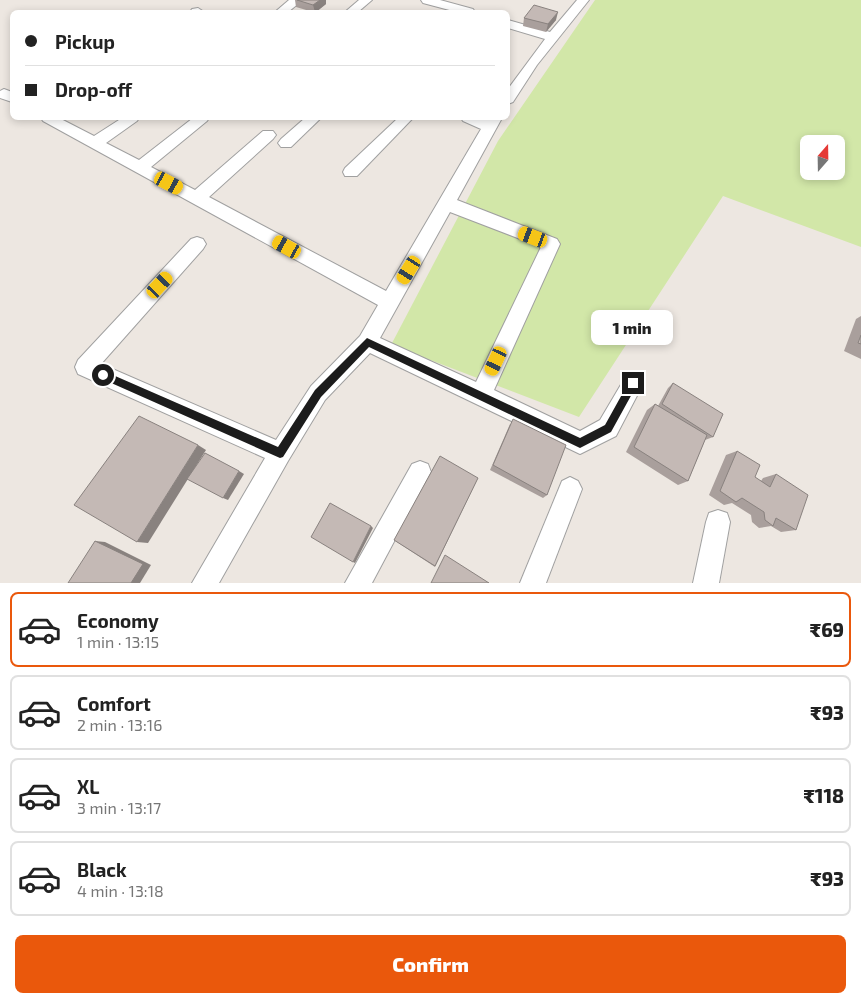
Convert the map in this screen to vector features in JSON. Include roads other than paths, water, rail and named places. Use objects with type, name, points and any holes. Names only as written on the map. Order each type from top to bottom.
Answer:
[{"type":"street","points":[[284,10],[297,0]]},
{"type":"street","points":[[354,10],[366,0]]},
{"type":"street","points":[[510,96],[553,37],[583,0]]},
{"type":"street","points":[[432,1],[462,10]]},
{"type":"street","points":[[510,25],[553,37]]},
{"type":"street","points":[[52,120],[389,302]]},
{"type":"street","points":[[95,143],[129,120]]},
{"type":"street","points":[[140,167],[199,120]]},
{"type":"street","points":[[286,143],[312,120]]},
{"type":"street","points":[[351,172],[404,120]]},
{"type":"street","points":[[204,583],[280,453],[318,394],[367,342],[492,122]]},
{"type":"street","points":[[197,198],[268,134]]},
{"type":"street","points":[[446,203],[551,244],[481,395]]},
{"type":"street","points":[[198,244],[85,367],[280,453]]},
{"type":"street","points":[[367,342],[580,443],[608,428],[633,383]]},
{"type":"street","points":[[358,583],[420,472]]},
{"type":"street","points":[[533,583],[570,489]]},
{"type":"street","points":[[706,583],[718,522]]}]
